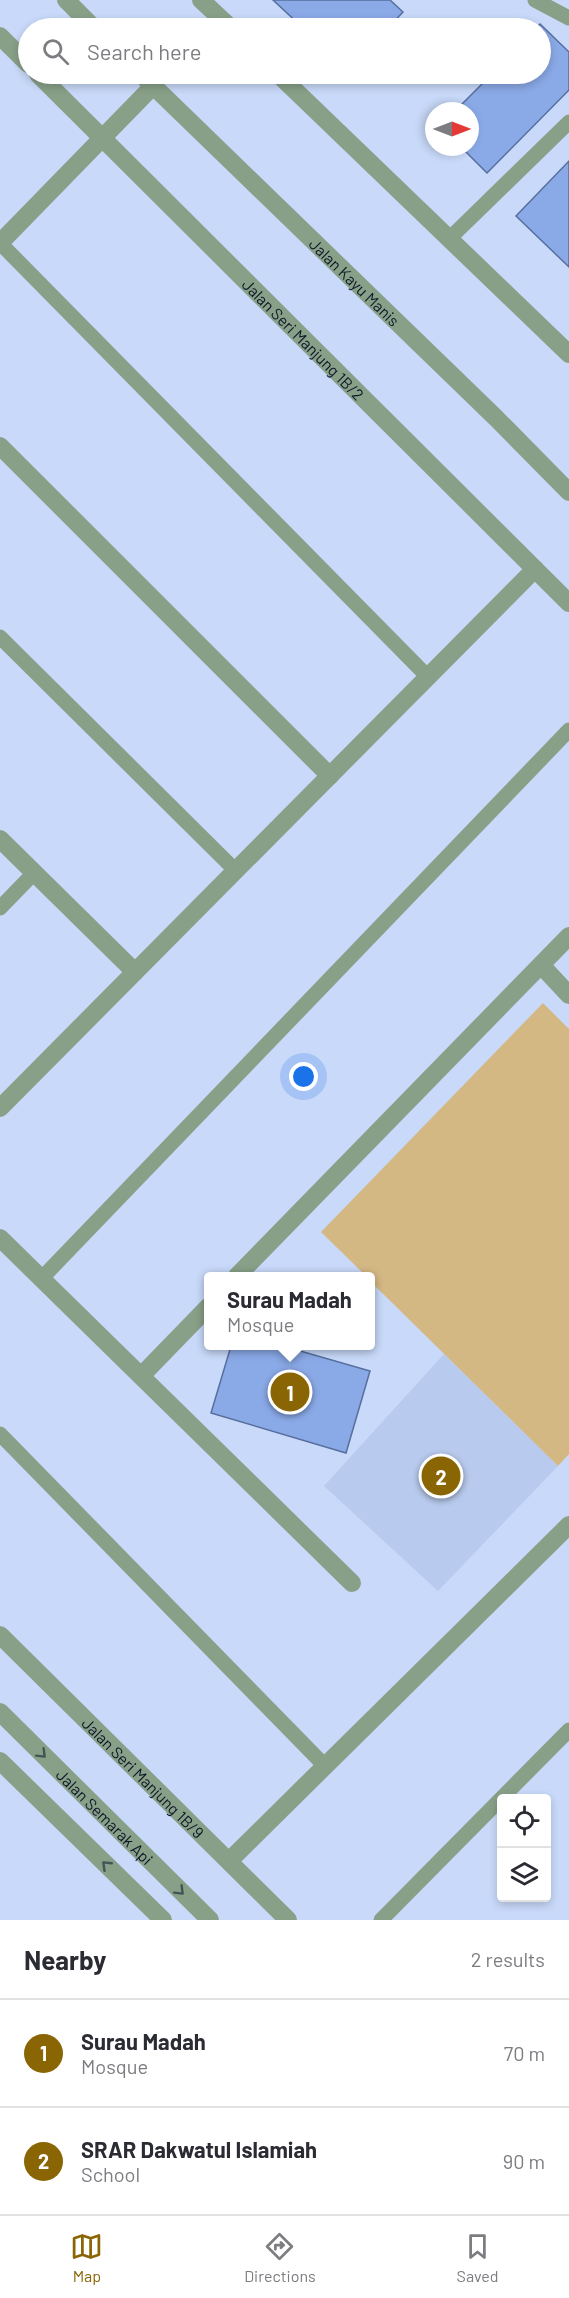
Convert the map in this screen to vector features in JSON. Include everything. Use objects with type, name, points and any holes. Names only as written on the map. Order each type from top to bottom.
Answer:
[{"type":"street","points":[[66,0],[84,18]]},
{"type":"street","points":[[201,0],[220,18]]},
{"type":"street","points":[[1,38],[18,54]]},
{"type":"street","name":"Jalan Seri Manjung 1B/2","points":[[48,84],[569,603]]},
{"type":"street","points":[[0,243],[103,139],[144,84]]},
{"type":"street","name":"Jalan Kayu Manis","points":[[151,84],[568,490]]},
{"type":"street","points":[[288,84],[449,239],[565,342]]},
{"type":"street","points":[[0,446],[330,776]]},
{"type":"street","points":[[0,1108],[535,569]]},
{"type":"street","points":[[0,839],[135,972]]},
{"type":"street","points":[[241,1272],[569,936]]},
{"type":"street","points":[[541,965],[569,995]]},
{"type":"street","points":[[0,1238],[352,1584]]},
{"type":"street","points":[[141,1376],[204,1311]]},
{"type":"street","points":[[229,1861],[569,1525]]},
{"type":"street","name":"Jalan Seri Manjung 1B/9","points":[[0,1635],[288,1920]]},
{"type":"street","name":"Jalan Semarak Api","points":[[0,1712],[210,1920]]},
{"type":"street","name":"Jalan Semarak Api","points":[[0,1761],[163,1920]]},
{"type":"lane","points":[[535,0],[569,18]]},
{"type":"lane","points":[[449,239],[569,122]]},
{"type":"lane","points":[[0,243],[428,677]]},
{"type":"lane","points":[[0,638],[236,871]]},
{"type":"lane","points":[[41,1279],[569,730]]},
{"type":"lane","points":[[0,908],[34,873]]},
{"type":"lane","points":[[0,1434],[325,1766]]},
{"type":"lane","points":[[381,1920],[569,1730]]},
{"type":"shaded area","points":[[543,1003],[569,1029],[569,1454],[558,1466],[375,1286],[375,1272],[362,1272],[321,1232]]},
{"type":"shaded area","points":[[444,1354],[558,1466],[438,1591],[324,1486]]},
{"type":"building","points":[[273,0],[390,0],[403,12],[397,18],[292,18]]},
{"type":"building","points":[[551,35],[569,52],[569,90],[487,173],[470,156],[479,156],[479,102],[464,102],[482,84],[551,84]]},
{"type":"building","points":[[569,161],[569,267],[516,216]]},
{"type":"building","points":[[230,1350],[297,1350],[370,1371],[346,1453],[211,1413]]},
{"type":"place","name":"Surau Madah","points":[[290,1392]]},
{"type":"place","name":"SRAR Dakwatul Islamiah","points":[[441,1476]]}]
